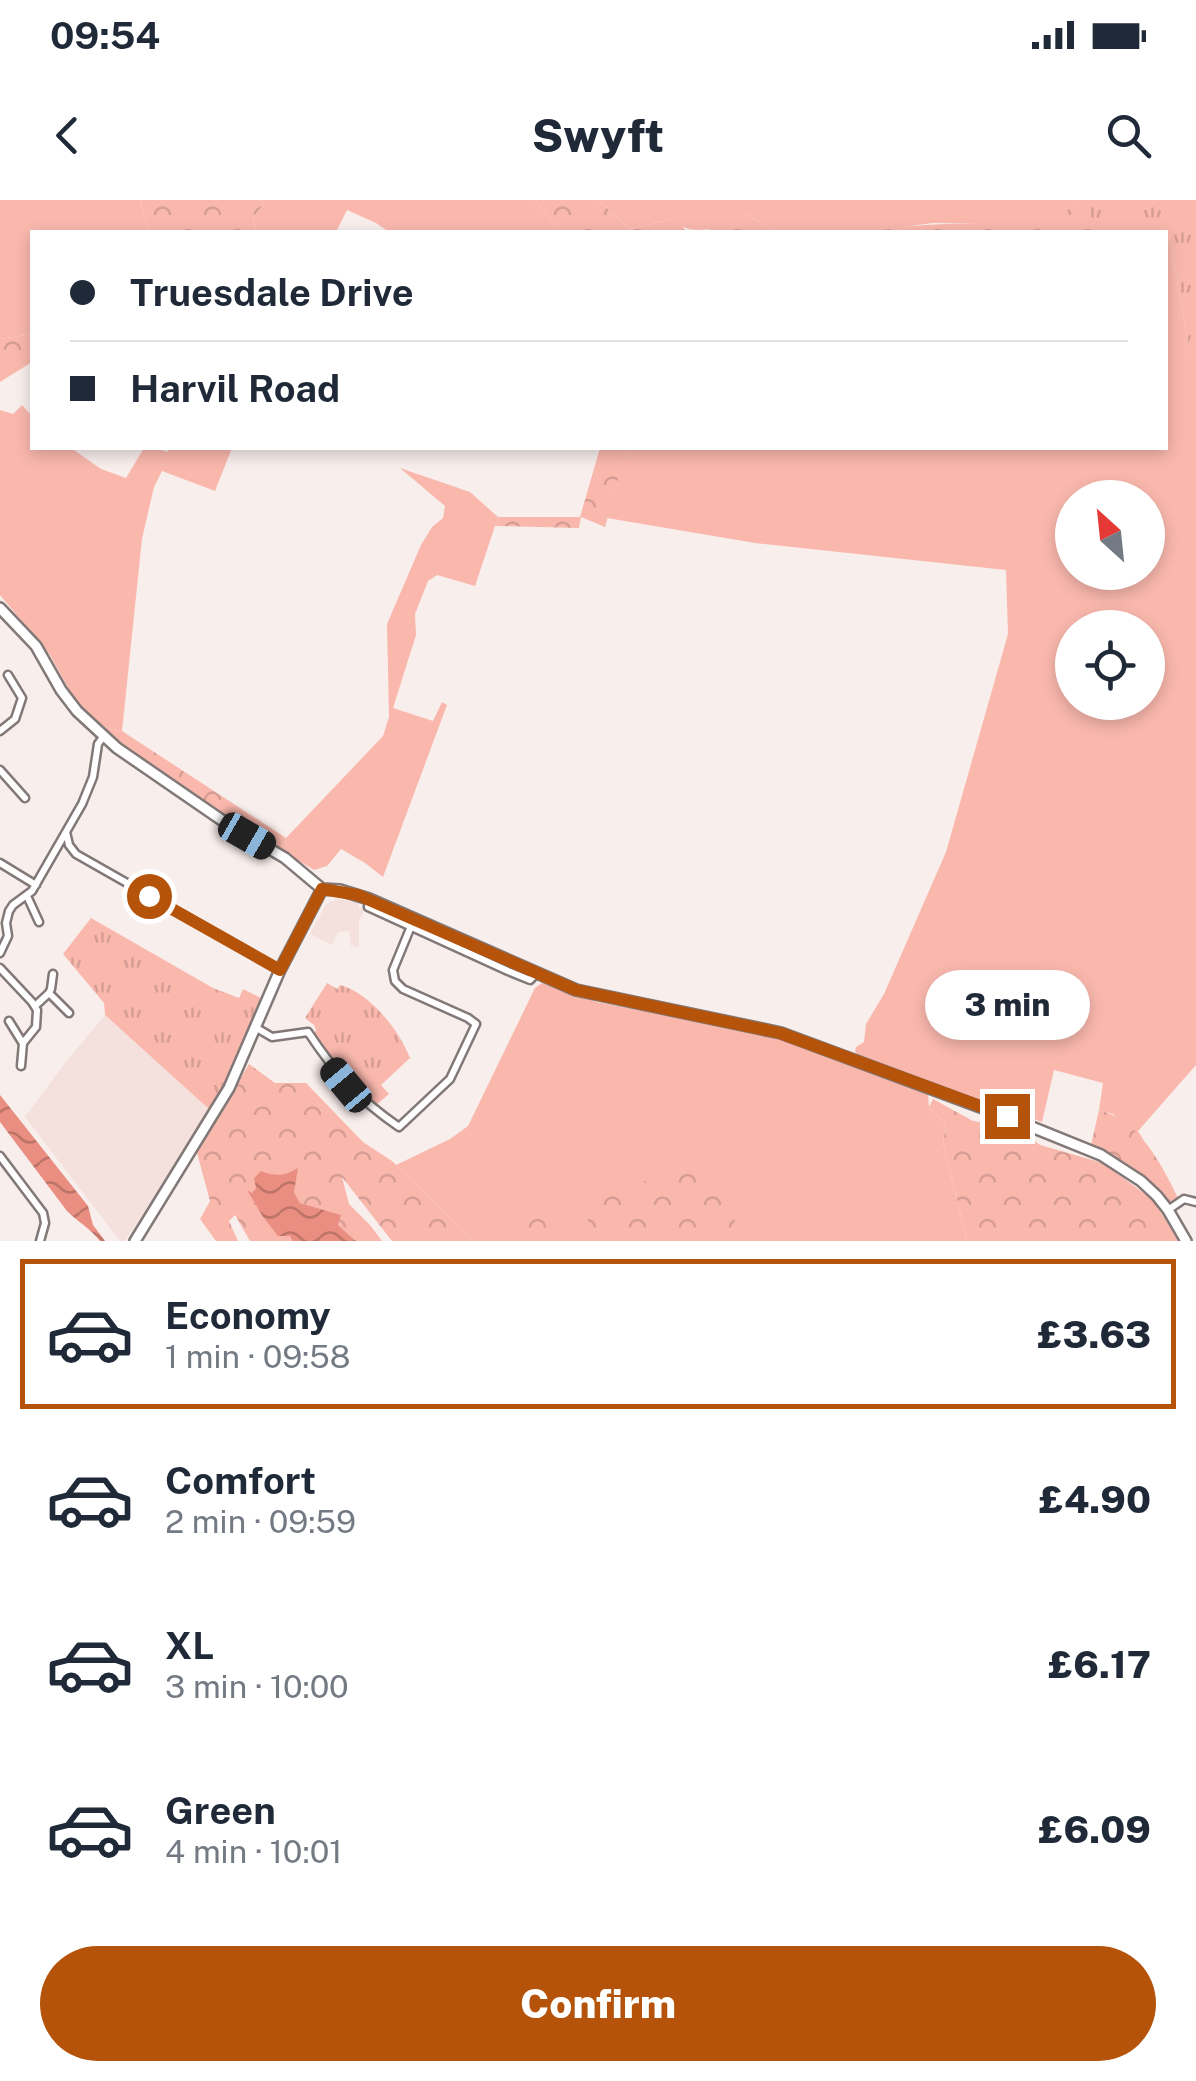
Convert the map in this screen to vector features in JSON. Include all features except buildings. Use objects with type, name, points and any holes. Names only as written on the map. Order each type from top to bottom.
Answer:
[{"type":"street","points":[[0,608],[36,646],[69,701],[103,736],[220,820],[285,858],[322,889],[370,899],[413,923],[576,990],[780,1033],[1101,1155],[1142,1181],[1168,1210],[1186,1241]]},
{"type":"street","points":[[0,731],[15,719],[22,698],[8,676]]},
{"type":"street","points":[[0,953],[8,936],[9,911],[36,885],[89,791],[103,736]]},
{"type":"street","points":[[0,770],[25,798]]},
{"type":"street","points":[[66,832],[73,852]]},
{"type":"street","points":[[51,856],[73,852],[280,970]]},
{"type":"street","points":[[0,863],[36,885]]},
{"type":"street","points":[[134,1241],[222,1102],[280,970],[322,889]]},
{"type":"street","points":[[27,896],[38,922]]},
{"type":"street","points":[[0,908],[9,911]]},
{"type":"street","points":[[255,1026],[272,1037],[308,1032],[346,1085],[399,1127],[450,1079],[476,1024],[396,984],[393,970],[413,923]]},
{"type":"street","points":[[0,968],[35,1006],[38,1015],[36,1027],[23,1044],[21,1066]]},
{"type":"street","points":[[35,1006],[52,989],[53,974]]},
{"type":"street","points":[[48,993],[69,1013]]},
{"type":"street","points":[[9,1021],[23,1044]]},
{"type":"street","points":[[0,1156],[42,1213],[45,1224],[40,1241]]},
{"type":"street","points":[[1168,1210],[1184,1199],[1196,1202]]},
{"type":"shaded area","points":[[336,899],[358,902],[364,910],[359,922],[359,947],[351,946],[349,931],[338,932],[332,945],[310,934],[326,904]]},
{"type":"shaded area","points":[[105,1015],[210,1110],[125,1241],[120,1241],[25,1117]]},
{"type":"green space","points":[[0,200],[140,200],[149,230],[30,230],[30,334],[0,339]]},
{"type":"green space","points":[[140,200],[260,200],[264,204],[253,218],[256,230],[149,230]]},
{"type":"green space","points":[[260,200],[534,200],[560,230],[386,230],[347,210],[337,230],[256,230],[253,218],[264,204]]},
{"type":"green space","points":[[534,200],[598,200],[630,229],[669,220],[678,221],[685,230],[560,230]]},
{"type":"green space","points":[[598,200],[1075,200],[1064,217],[1037,224],[932,223],[885,230],[773,230],[748,215],[709,229],[690,229],[669,220],[630,229]]},
{"type":"green space","points":[[1075,200],[1196,200],[1196,367],[1168,230],[884,230],[1063,217]]},
{"type":"green space","points":[[1088,200],[1196,200],[1196,367],[1168,230],[1091,230]]},
{"type":"green space","points":[[748,215],[773,230],[708,230],[712,226]]},
{"type":"green space","points":[[1169,236],[1196,367],[1196,1065],[1138,1131],[1147,1146],[1113,1114],[1099,1110],[1103,1083],[1054,1070],[1042,1122],[855,1052],[864,1042],[866,1024],[884,994],[946,852],[1008,634],[1006,570],[755,543],[607,518],[626,450],[1168,450]]},
{"type":"green space","points":[[30,334],[30,363],[0,382],[0,339]]},
{"type":"green space","points":[[22,405],[30,414],[30,450],[74,450],[101,469],[126,478],[143,450],[231,450],[215,491],[162,471],[154,487],[142,539],[122,731],[104,727],[74,699],[50,655],[0,595],[0,410],[13,414]]},
{"type":"green space","points":[[599,450],[626,450],[605,527],[581,517],[579,528],[495,526],[498,517],[580,517]]},
{"type":"green space","points":[[400,468],[470,492],[498,517],[475,586],[437,575],[428,581],[415,614],[416,635],[393,708],[433,721],[442,702],[447,705],[383,877],[341,849],[327,866],[314,870],[284,852],[286,838],[383,736],[389,717],[387,624],[421,545],[443,518],[445,506]]},
{"type":"green space","points":[[104,727],[122,731],[286,838],[284,852],[114,742]]},
{"type":"green space","points":[[91,918],[213,988],[239,998],[243,989],[261,998],[227,1082],[210,1110],[105,1015],[104,1003],[63,954]]},
{"type":"green space","points":[[327,983],[337,989],[340,985],[351,989],[372,1004],[399,1036],[410,1058],[381,1085],[389,1094],[376,1105],[354,1087],[314,1034],[314,1025],[305,1018]]},
{"type":"green space","points":[[542,983],[597,1002],[798,1043],[928,1094],[929,1107],[946,1124],[943,1143],[967,1241],[474,1241],[396,1165],[468,1126],[535,988]]},
{"type":"green space","points":[[249,1064],[275,1083],[306,1083],[363,1142],[392,1161],[474,1241],[392,1241],[342,1177],[349,1204],[382,1241],[356,1241],[338,1225],[340,1215],[300,1203],[294,1192],[297,1169],[285,1176],[271,1175],[249,1192],[278,1235],[290,1236],[292,1241],[250,1241],[235,1215],[229,1221],[238,1241],[216,1241],[200,1219],[210,1201],[197,1153]]},
{"type":"green space","points":[[933,1099],[973,1121],[1018,1128],[1040,1145],[1103,1163],[1153,1200],[1179,1241],[967,1241],[943,1143],[946,1124],[929,1107]]},
{"type":"green space","points":[[1099,1110],[1137,1133],[1156,1157],[1178,1198],[1169,1202],[1134,1169],[1091,1145]]},
{"type":"green space","points":[[673,1170],[705,1174],[726,1187],[735,1209],[731,1241],[588,1241],[588,1218],[605,1192]]},
{"type":"green space","points":[[535,1209],[559,1231],[553,1241],[501,1241]]},
{"type":"water","points":[[0,1095],[88,1206],[93,1225],[105,1241],[100,1241],[67,1211],[0,1122]]},
{"type":"water","points":[[298,1168],[294,1192],[300,1203],[341,1215],[338,1225],[356,1241],[292,1241],[290,1236],[278,1236],[247,1190],[252,1193],[256,1188],[254,1178],[261,1171],[280,1175]]},
{"type":"route","points":[[149,896],[280,970],[322,889],[340,890],[576,990],[780,1033],[1007,1116]]}]
